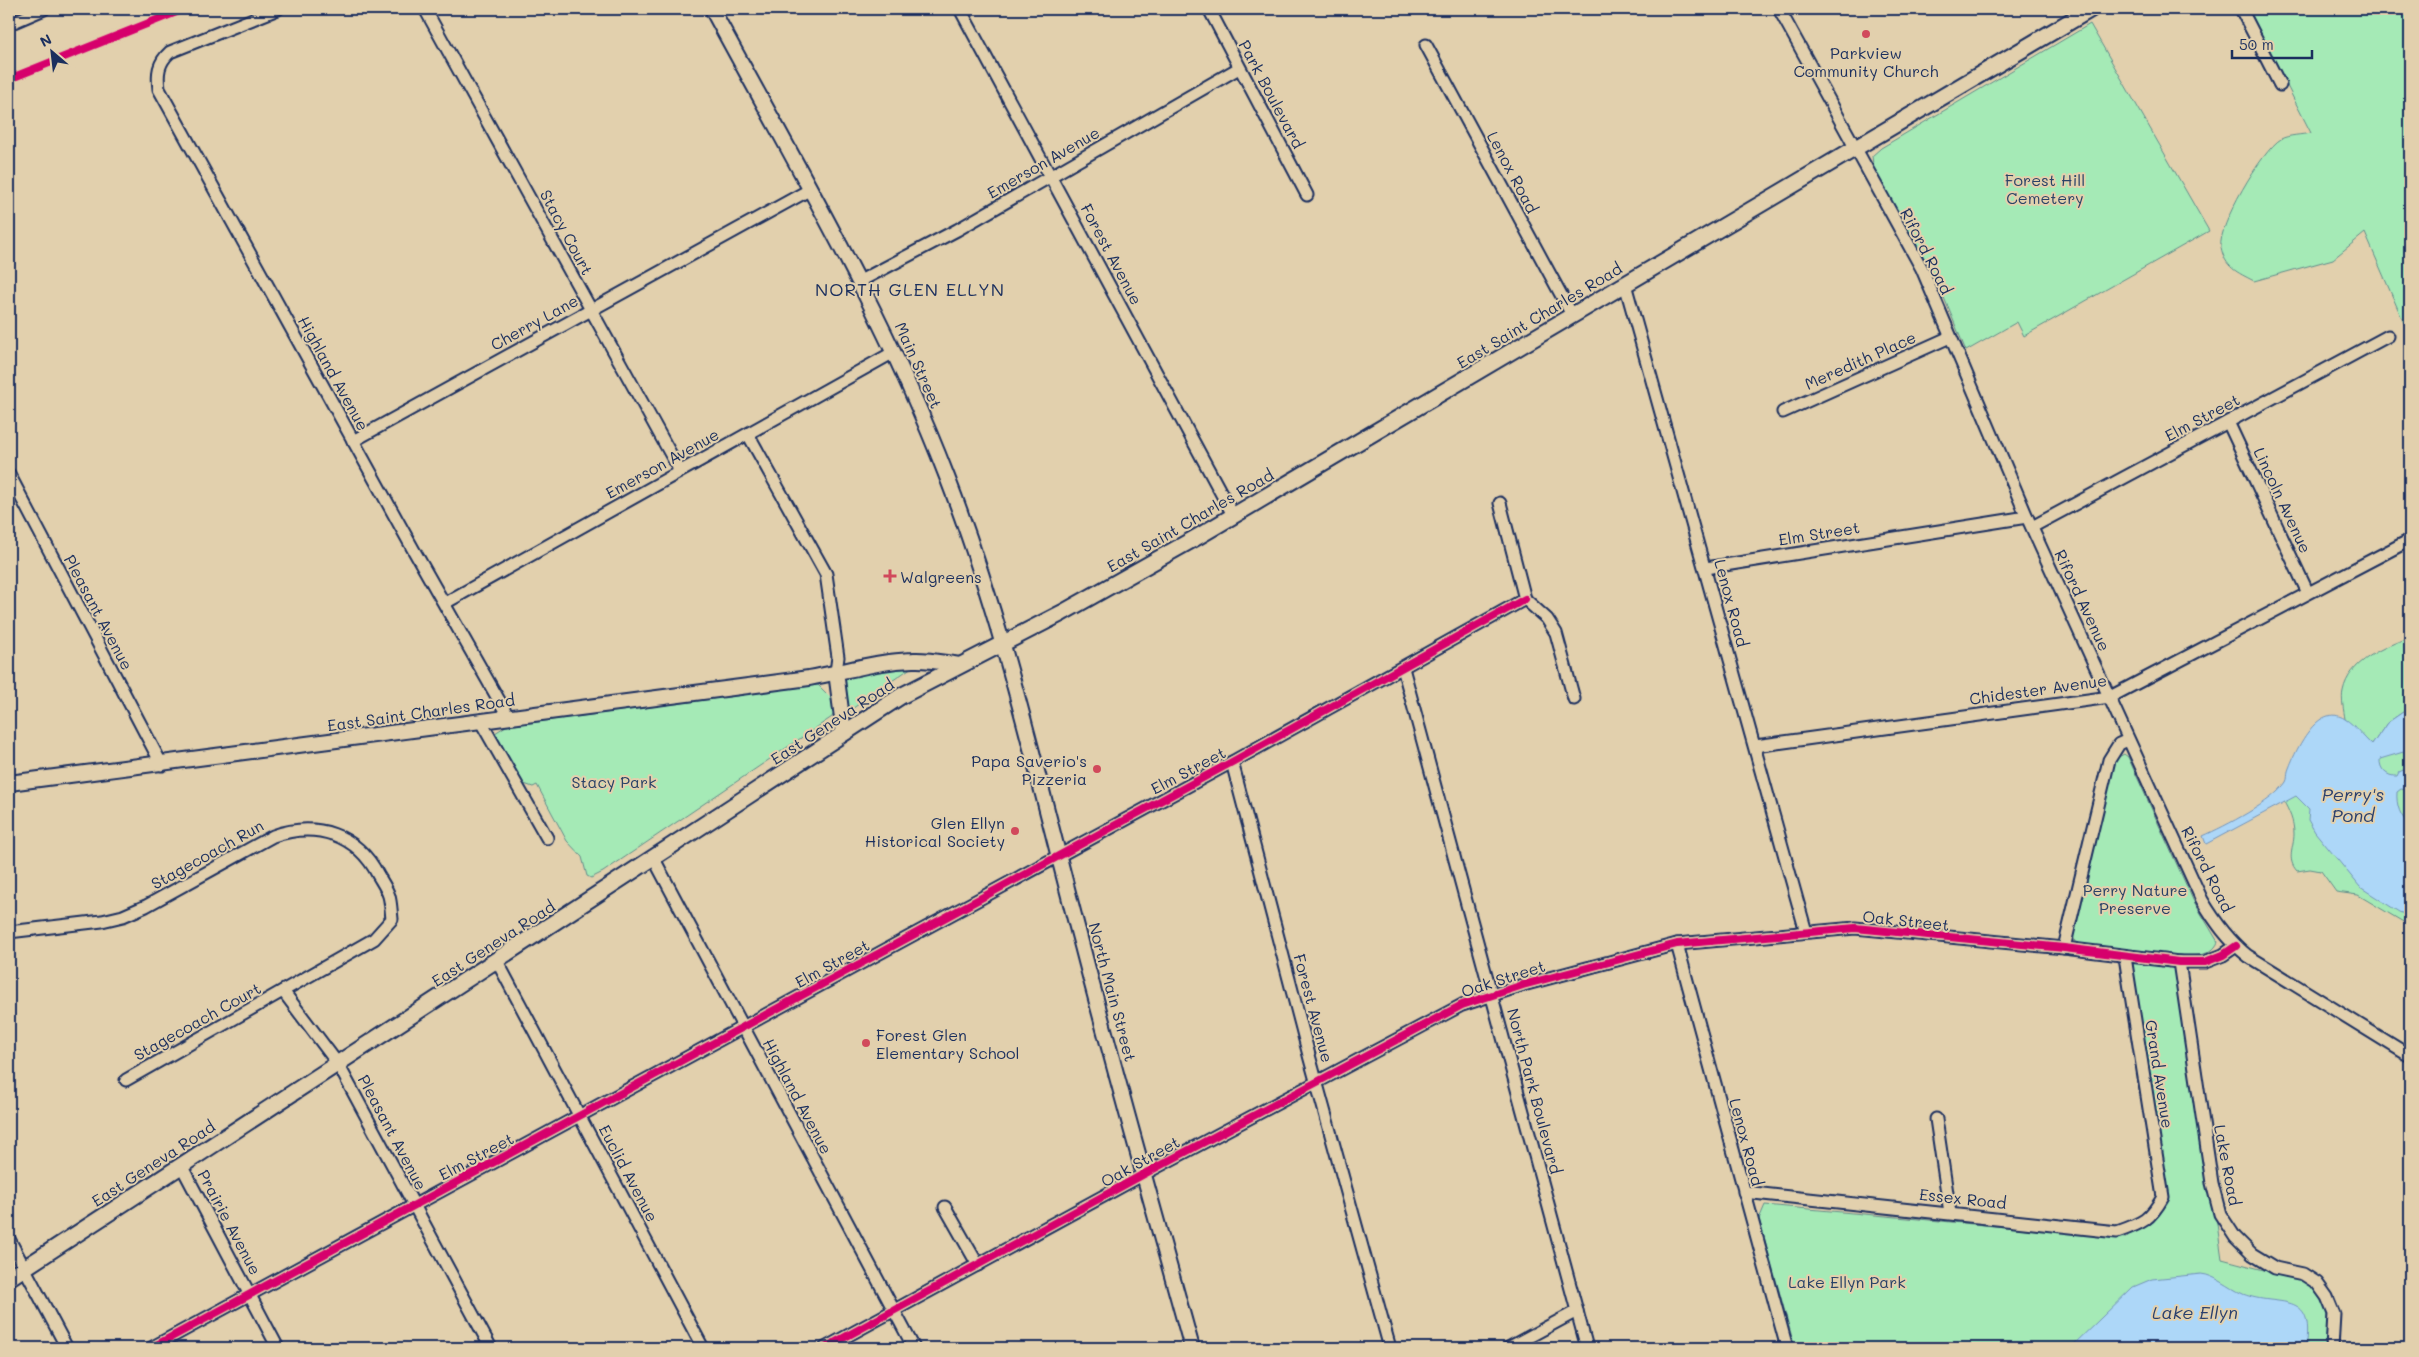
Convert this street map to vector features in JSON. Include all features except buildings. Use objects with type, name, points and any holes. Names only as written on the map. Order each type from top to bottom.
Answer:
[{"type":"main road","name":"East Saint Charles Road","points":[[1001,645],[1071,608],[1233,516],[2091,9]]},
{"type":"main road","name":"East Geneva Road","points":[[9,1278],[654,859],[901,696],[1001,645]]},
{"type":"street","points":[[9,24],[44,9]]},
{"type":"street","name":"Highland Avenue","points":[[278,9],[181,46],[170,52],[159,65],[157,76],[159,89],[353,441],[509,718]]},
{"type":"street","name":"Stacy Court","points":[[425,9],[680,471]]},
{"type":"street","name":"Main Street","points":[[712,9],[860,281],[894,352],[954,494],[976,559],[1001,645]]},
{"type":"street","name":"Forest Avenue","points":[[960,9],[1052,176],[1233,516]]},
{"type":"street","name":"Park Boulevard","points":[[1209,9],[1307,195]]},
{"type":"street","name":"Riford Road","points":[[1779,9],[1922,269],[2030,522]]},
{"type":"street","points":[[2242,9],[2280,85]]},
{"type":"street","name":"Lenox Road","points":[[1426,44],[1572,315]]},
{"type":"street","name":"Emerson Avenue","points":[[860,281],[1052,176],[1239,68]]},
{"type":"street","name":"Cherry Lane","points":[[353,441],[810,189]]},
{"type":"street","name":"Lenox Road","points":[[1625,284],[1706,568],[1806,932]]},
{"type":"street","name":"Elm Street","points":[[1706,568],[2030,522],[2228,422],[2388,336]]},
{"type":"street","name":"Meredith Place","points":[[1783,412],[1950,337]]},
{"type":"street","name":"Emerson Avenue","points":[[445,603],[894,352]]},
{"type":"street","name":"Lincoln Avenue","points":[[2228,422],[2308,592]]},
{"type":"street","points":[[748,434],[826,574],[838,657],[836,672],[844,733]]},
{"type":"street","name":"Pleasant Avenue","points":[[9,474],[162,764]]},
{"type":"street","points":[[1500,503],[1525,600],[1547,619],[1556,633],[1574,699]]},
{"type":"street","name":"Riford Avenue","points":[[2030,522],[2110,697]]},
{"type":"street","name":"Chidester Avenue","points":[[1755,746],[2110,697],[2410,540]]},
{"type":"street","name":"Elm Street","points":[[151,1348],[1232,762],[1525,600]]},
{"type":"street","name":"North Main Street","points":[[1001,645],[1192,1348]]},
{"type":"street","name":"East Saint Charles Road","points":[[9,783],[808,678],[915,660],[960,665]]},
{"type":"street","name":"North Park Boulevard","points":[[1403,668],[1587,1348]]},
{"type":"street","name":"Riford Road","points":[[2110,697],[2202,900],[2214,920],[2236,946],[2410,1056]]},
{"type":"street","points":[[481,722],[547,838]]},
{"type":"street","points":[[2064,948],[2109,760],[2119,744],[2128,740]]},
{"type":"street","name":"Forest Avenue","points":[[1232,762],[1390,1348]]},
{"type":"street","name":"Stagecoach Run","points":[[9,932],[102,921],[123,916],[146,906],[273,836],[305,829],[330,832],[351,844],[369,860],[389,894],[392,919],[374,939],[284,991]]},
{"type":"street","name":"Highland Avenue","points":[[654,859],[914,1348]]},
{"type":"street","name":"Oak Street","points":[[825,1348],[1144,1174],[1462,1005],[1492,995],[1677,944],[1855,928],[2064,948],[2125,957],[2179,962],[2205,962],[2223,955],[2236,946]]},
{"type":"street","name":"Lenox Road","points":[[1677,944],[1787,1348]]},
{"type":"street","name":"Grand Avenue","points":[[2125,957],[2164,1196]]},
{"type":"street","name":"Euclid Avenue","points":[[497,961],[703,1348]]},
{"type":"street","name":"Lake Road","points":[[2179,962],[2212,1182],[2220,1214],[2235,1237],[2252,1254],[2275,1268],[2303,1274],[2317,1283],[2327,1297],[2334,1314],[2332,1348]]},
{"type":"street","name":"Pleasant Avenue","points":[[284,991],[338,1064],[491,1348]]},
{"type":"street","name":"Stagecoach Court","points":[[126,1080],[284,991]]},
{"type":"street","points":[[1936,1119],[1950,1213]]},
{"type":"street","name":"Prairie Avenue","points":[[181,1165],[278,1348]]},
{"type":"street","name":"Essex Road","points":[[1744,1192],[2117,1232],[2140,1224],[2152,1215],[2164,1196]]},
{"type":"street","points":[[946,1207],[978,1265]]},
{"type":"street","points":[[9,1238],[66,1348]]},
{"type":"street","points":[[1508,1348],[1577,1311]]},
{"type":"green space","points":[[2248,9],[2410,9],[2410,337],[2365,233],[2333,259],[2254,281],[2242,275],[2225,260],[2221,247],[2226,223],[2242,190],[2263,158],[2281,139],[2311,133]]},
{"type":"green space","name":"Forest Hill Cemetery","points":[[2090,24],[2209,231],[2024,336],[2017,322],[1966,351],[1936,278],[1874,172],[1872,156],[1881,148]]},
{"type":"green space","points":[[2410,637],[2410,715],[2403,712],[2387,723],[2372,745],[2345,719],[2343,691],[2352,671],[2360,663],[2389,645]]},
{"type":"green space","points":[[912,666],[846,713],[842,677],[844,675]]},
{"type":"green space","name":"Stacy Park","points":[[818,685],[833,700],[834,713],[832,717],[603,872],[591,878],[587,876],[582,857],[567,841],[537,785],[533,787],[521,783],[495,733],[506,726]]},
{"type":"green space","name":"Perry's Pond","points":[[2410,740],[2410,926],[2358,895],[2336,892],[2321,871],[2310,869],[2297,871],[2291,858],[2294,834],[2293,825],[2283,800]]},
{"type":"green space","name":"Lake Ellyn Park","points":[[2124,754],[2128,757],[2193,900],[2218,942],[2211,951],[2206,953],[2179,955],[2222,1259],[2298,1279],[2311,1286],[2327,1309],[2326,1348],[1795,1348],[1759,1219],[1765,1205],[2126,1238],[2147,1214],[2159,1193],[2120,949],[2081,945],[2075,942],[2073,935],[2115,759]]},
{"type":"water","name":"Perry's Pond","points":[[2403,712],[2410,715],[2410,750],[2380,759],[2380,763],[2384,772],[2393,776],[2397,776],[2399,772],[2410,767],[2410,794],[2407,790],[2401,789],[2397,792],[2397,797],[2401,814],[2410,825],[2410,916],[2399,912],[2360,887],[2315,832],[2308,820],[2309,809],[2296,796],[2206,844],[2203,836],[2248,813],[2280,790],[2287,781],[2288,771],[2296,752],[2317,722],[2335,715],[2345,719],[2372,745],[2387,723]]},
{"type":"water","name":"Lake Ellyn","points":[[2201,1274],[2217,1279],[2243,1294],[2256,1298],[2281,1301],[2300,1308],[2305,1316],[2308,1329],[2306,1348],[2070,1348],[2133,1287],[2152,1279]]},
{"type":"cycle path","points":[[9,79],[184,9]]},
{"type":"cycle path","points":[[151,1348],[1232,762],[1525,599]]},
{"type":"cycle path","points":[[825,1348],[1144,1174],[1462,1005],[1523,985],[1677,944],[1855,928],[2064,948],[2179,962],[2205,962],[2223,955],[2236,946]]},
{"type":"place","name":"Parkview Community Church","points":[[1866,34]]},
{"type":"place","name":"Walgreens","points":[[890,576]]},
{"type":"place","name":"Papa Saverio's Pizzeria","points":[[1097,769]]},
{"type":"place","name":"Glen Ellyn Historical Society","points":[[1015,831]]},
{"type":"place","name":"Forest Glen Elementary School","points":[[866,1043]]},
{"type":"district","name":"NORTH GLEN ELLYN","points":[[910,289]]},
{"type":"park label","name":"Perry Nature Preserve","points":[[2135,898]]}]
